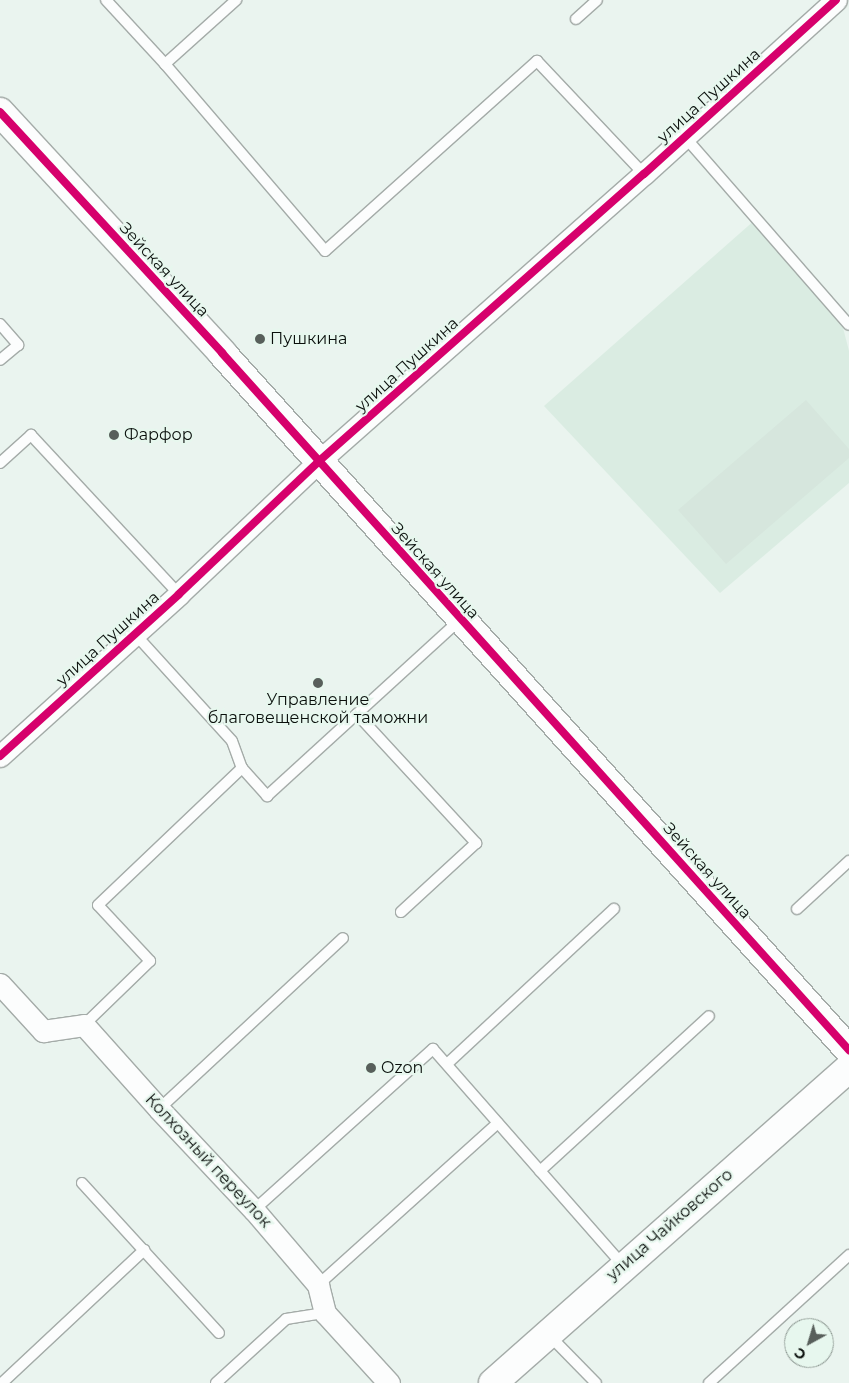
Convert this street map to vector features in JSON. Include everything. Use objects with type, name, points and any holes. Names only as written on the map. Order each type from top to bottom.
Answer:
[{"type":"street","name":"улица Пушкина","points":[[0,756],[179,594],[318,462],[644,174],[836,0]]},
{"type":"street","name":"Зейская улица","points":[[0,112],[215,345],[318,462],[849,1050]]},
{"type":"street","points":[[0,984],[43,1031],[84,1025]]},
{"type":"street","name":"Колхозный переулок","points":[[84,1025],[159,1109],[254,1210],[318,1285],[325,1313],[389,1383]]},
{"type":"street","name":"улица Чайковского","points":[[493,1383],[849,1068]]},
{"type":"lane","points":[[106,0],[165,64],[325,251],[538,61],[644,174]]},
{"type":"lane","points":[[165,64],[236,0]]},
{"type":"lane","points":[[576,19],[598,0]]},
{"type":"lane","points":[[685,137],[849,325]]},
{"type":"lane","points":[[0,324],[18,344],[0,360]]},
{"type":"lane","points":[[0,463],[31,434],[179,594]]},
{"type":"lane","points":[[135,634],[232,741],[242,768],[267,796],[461,619]]},
{"type":"lane","points":[[357,714],[476,842],[401,912]]},
{"type":"lane","points":[[84,1025],[150,962],[98,905],[242,768]]},
{"type":"lane","points":[[797,908],[849,861]]},
{"type":"lane","points":[[447,1064],[614,909]]},
{"type":"lane","points":[[159,1109],[343,938]]},
{"type":"lane","points":[[540,1171],[709,1016]]},
{"type":"lane","points":[[254,1210],[433,1049],[624,1266]]},
{"type":"lane","points":[[318,1285],[498,1123]]},
{"type":"lane","points":[[82,1183],[220,1333]]},
{"type":"lane","points":[[2,1383],[144,1250]]},
{"type":"lane","points":[[709,1383],[849,1255]]},
{"type":"lane","points":[[216,1383],[286,1318],[325,1313]]},
{"type":"lane","points":[[548,1334],[596,1383]]},
{"type":"shaded area","points":[[756,219],[841,320],[849,351],[849,483],[720,593],[544,406]]},
{"type":"shaded area","points":[[806,400],[849,449],[849,458],[726,564],[678,510]]},
{"type":"cycle path","points":[[0,756],[179,594],[318,462],[644,174],[836,0]]},
{"type":"cycle path","points":[[0,112],[222,353],[849,1050]]},
{"type":"place","name":"Пушкина","points":[[260,339]]},
{"type":"place","name":"Фарфор","points":[[114,435]]},
{"type":"place","name":"Управление благовещенской таможни","points":[[318,683]]},
{"type":"place","name":"Ozon","points":[[371,1068]]}]
